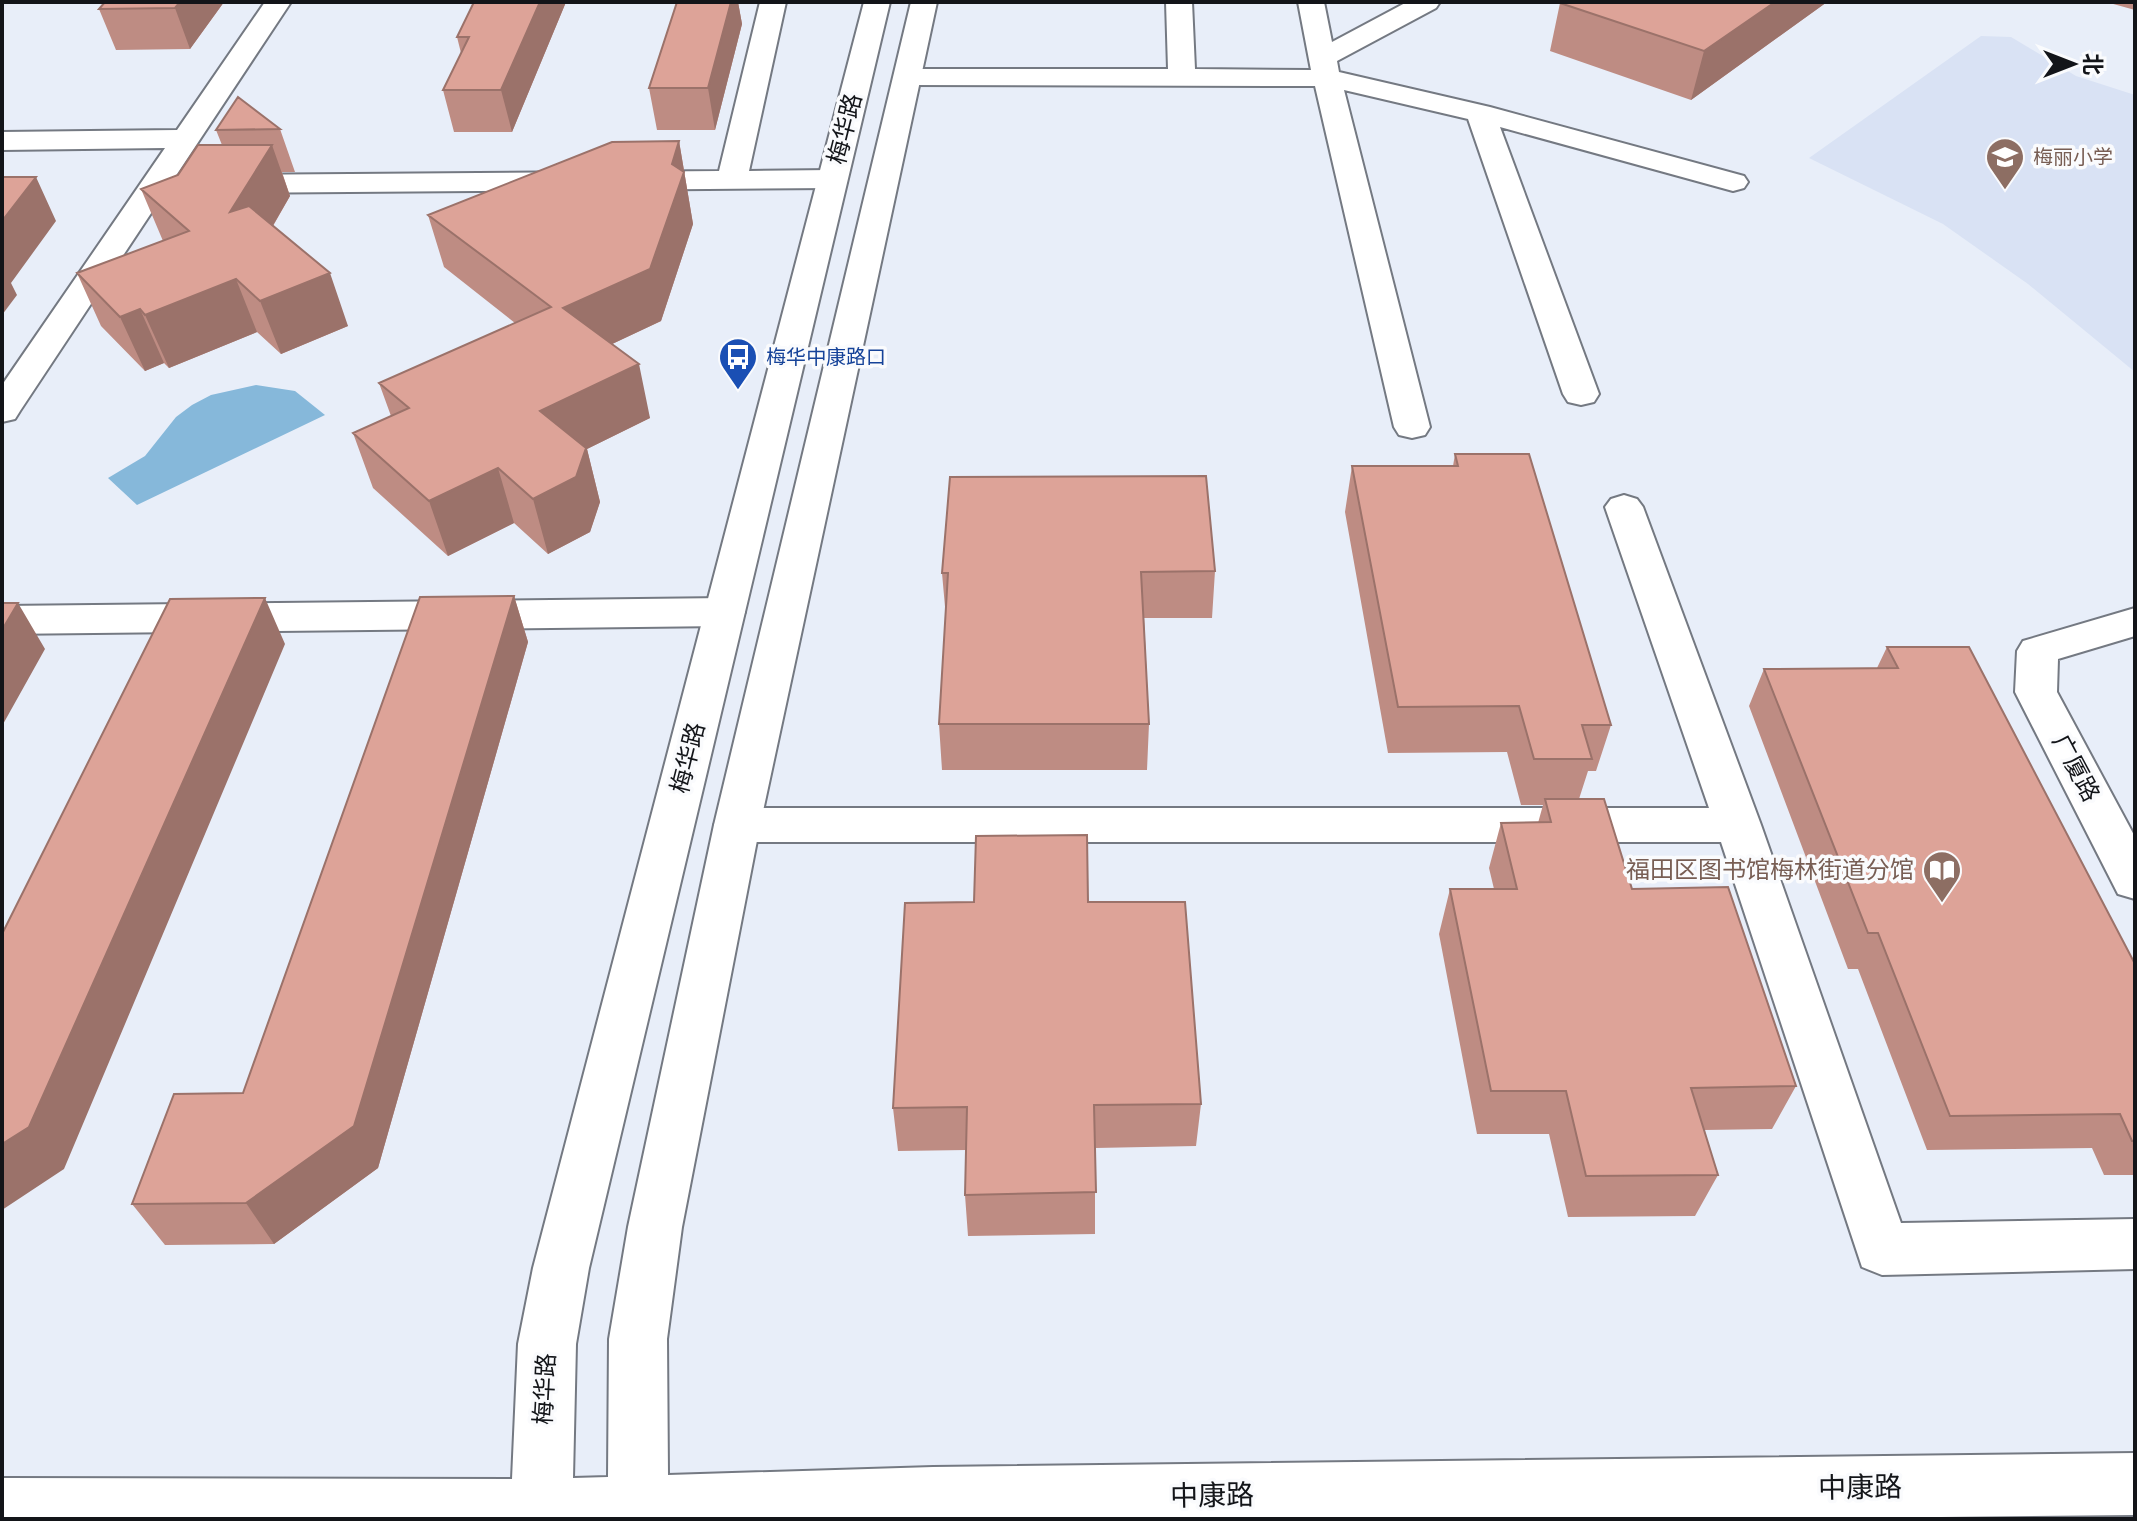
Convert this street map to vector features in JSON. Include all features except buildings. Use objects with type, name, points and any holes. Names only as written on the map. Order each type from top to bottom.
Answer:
[{"type":"main road","points":[[2,411],[278,2]]},
{"type":"main road","points":[[732,180],[773,2]]},
{"type":"main road","name":"梅华路","points":[[540,1514],[547,1344],[561,1268],[877,2]]},
{"type":"main road","name":"梅华路","points":[[640,1512],[638,1339],[655,1227],[737,825],[924,2]]},
{"type":"main road","points":[[1179,2],[1182,79]]},
{"type":"main road","points":[[1311,2],[1412,427]]},
{"type":"main road","points":[[1325,68],[1427,2]]},
{"type":"main road","points":[[909,77],[1182,79],[1325,68],[1733,182]]},
{"type":"main road","points":[[1480,113],[1581,394]]},
{"type":"main road","points":[[2,141],[185,139]]},
{"type":"main road","points":[[155,185],[832,179]]},
{"type":"main road","points":[[1624,507],[1738,825],[1882,1249],[2135,1244]]},
{"type":"main road","points":[[2,620],[725,612]]},
{"type":"main road","name":"广厦路","points":[[2135,622],[2038,651],[2036,692],[2135,881]]},
{"type":"main road","points":[[737,825],[1738,825]]},
{"type":"main road","name":"中康路","points":[[2,1509],[540,1514],[933,1498],[2135,1484]]},
{"type":"shaded area","name":"梅丽小学","points":[[1981,36],[2011,37],[2076,76],[2135,95],[2135,372],[2028,284],[1943,224],[1809,158]]},
{"type":"water","points":[[256,385],[295,391],[325,415],[137,505],[108,478],[145,456],[176,417],[192,405],[211,395]]},
{"type":"place","name":"梅丽小学","points":[[2005,191]]},
{"type":"place","name":"梅华中康路口","points":[[738,391]]},
{"type":"place","name":"福田区图书馆梅林街道分馆","points":[[1942,904]]}]
